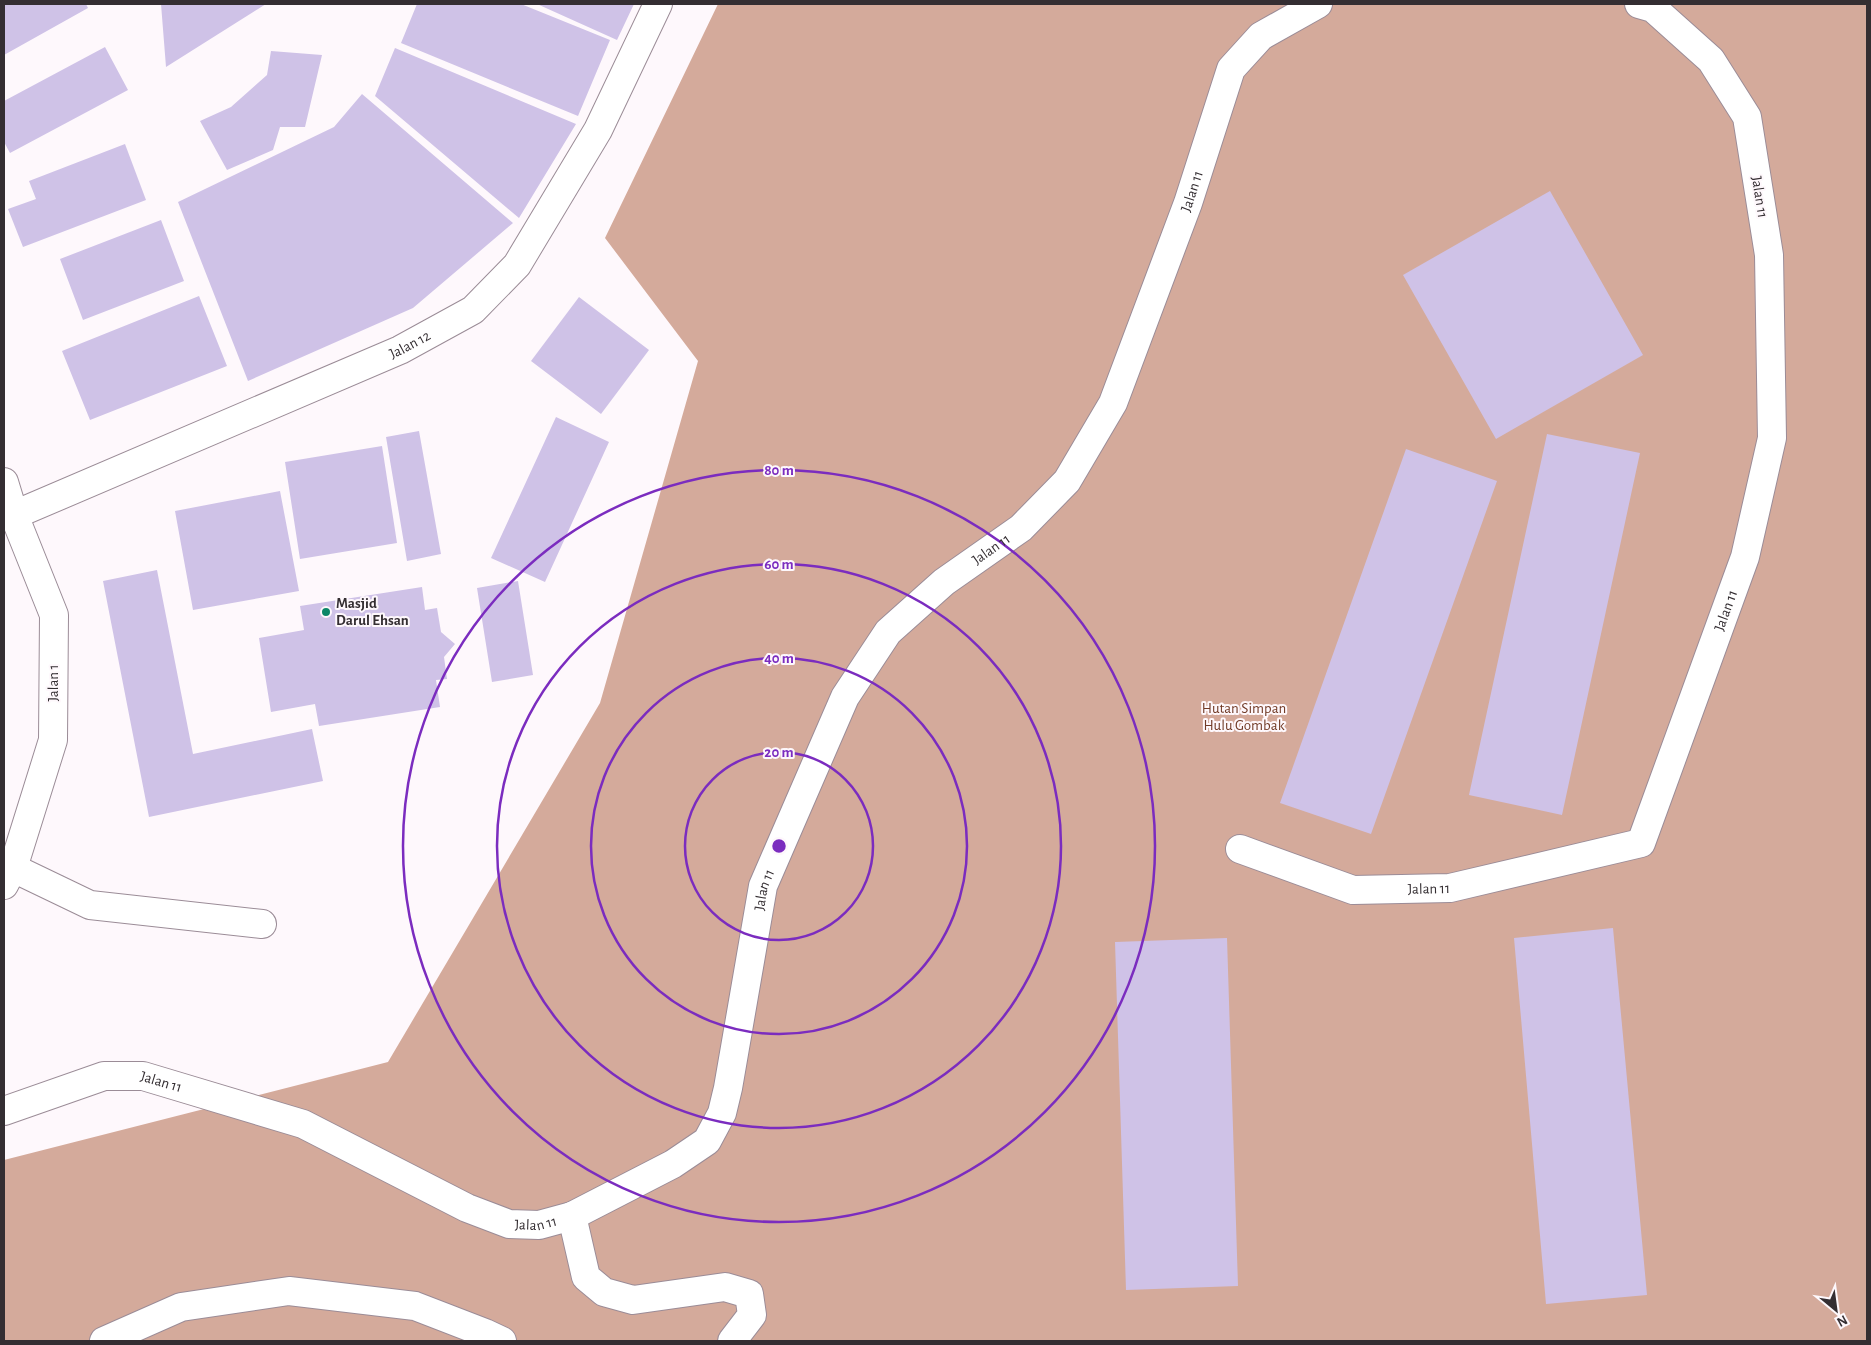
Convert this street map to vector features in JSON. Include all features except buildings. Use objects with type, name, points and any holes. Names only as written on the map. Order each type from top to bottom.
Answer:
[{"type":"street","name":"Jalan 12","points":[[14,515],[400,350],[472,310],[518,265],[598,130],[658,4]]},
{"type":"street","name":"Jalan 11","points":[[4,1111],[104,1076],[143,1076],[303,1124],[467,1208],[509,1224],[539,1225],[572,1216],[673,1164],[707,1141],[722,1114],[728,1088],[763,886],[845,697],[888,632],[944,582],[1021,528],[1067,482],[1113,402],[1188,202],[1231,68],[1261,36],[1318,4]]},
{"type":"street","name":"Jalan 11","points":[[1240,849],[1353,890],[1450,888],[1641,843],[1745,557],[1772,438],[1769,255],[1747,117],[1711,60],[1653,8],[1639,4]]},
{"type":"street","name":"Jalan 1","points":[[4,482],[14,515],[54,616],[53,740],[9,876]]},
{"type":"street","points":[[9,876],[90,905],[262,924]]},
{"type":"street","points":[[572,1216],[586,1277],[604,1292],[633,1300],[725,1287],[749,1294],[752,1315],[732,1341]]},
{"type":"street","points":[[104,1341],[181,1307],[290,1291],[415,1306],[502,1341]]},
{"type":"green space","name":"Hutan Simpan Hulu Gombak","points":[[718,4],[1867,4],[1867,1341],[4,1341],[4,1160],[388,1062],[600,703],[698,361],[605,238]]},
{"type":"place","name":"Masjid Darul Ehsan","points":[[326,612]]}]
